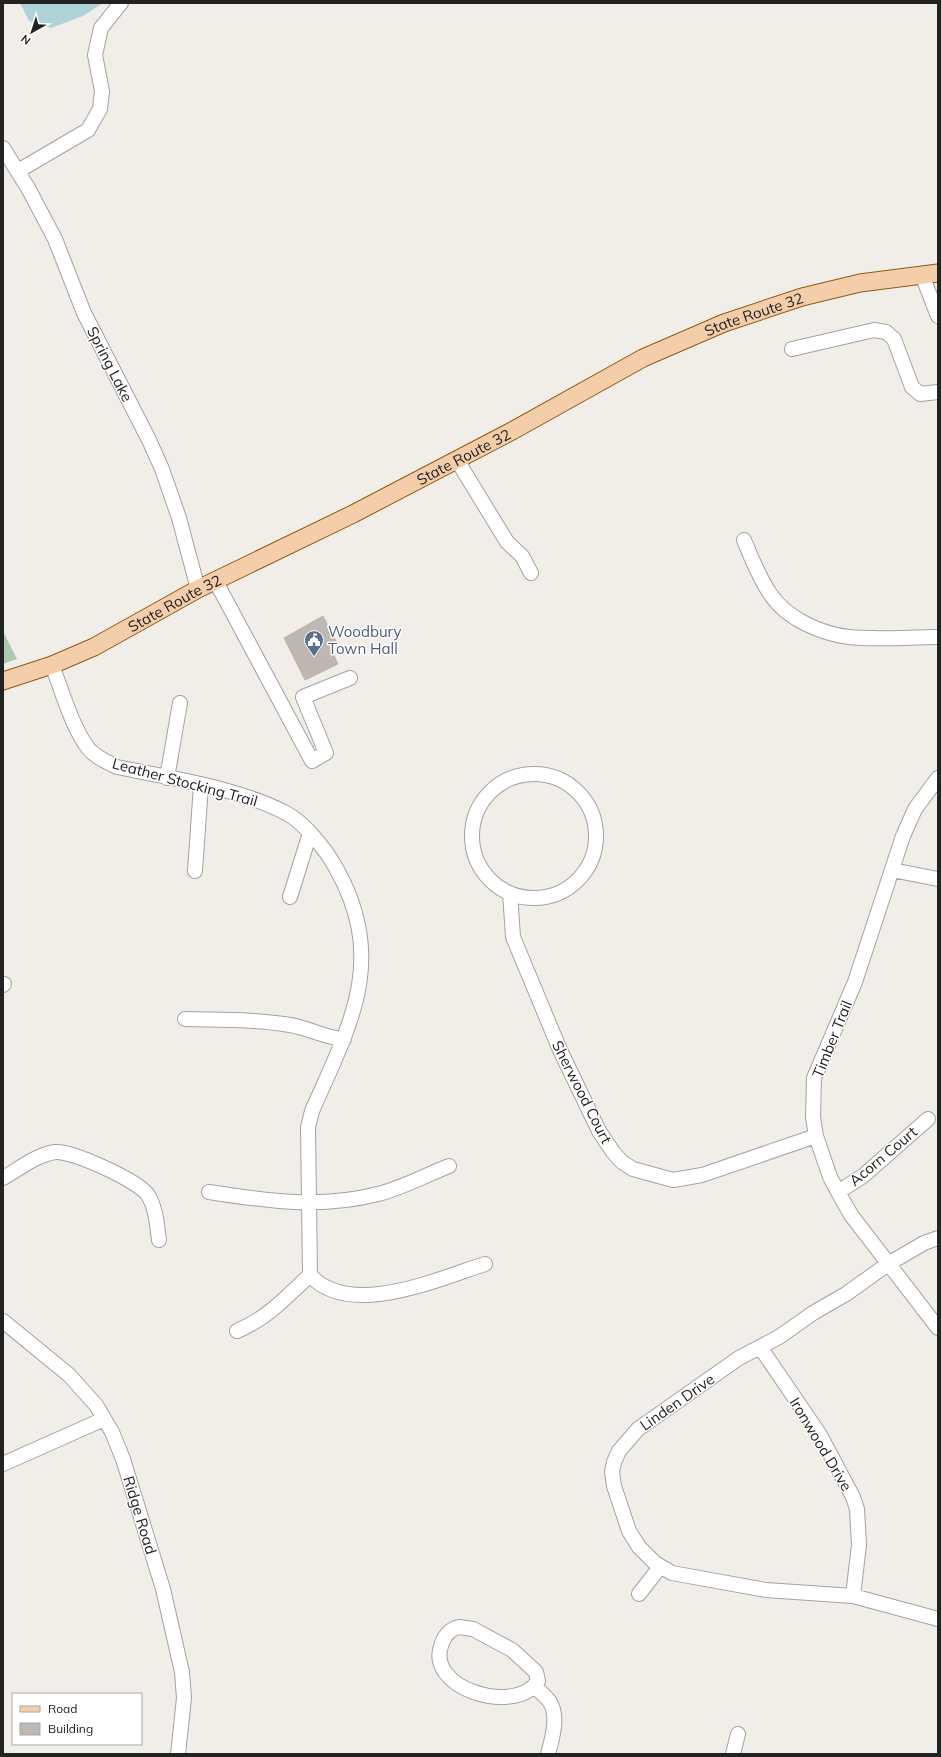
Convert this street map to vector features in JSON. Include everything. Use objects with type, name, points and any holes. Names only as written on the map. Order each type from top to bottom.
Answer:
[{"type":"main road","name":"State Route 32","points":[[3,681],[52,665],[94,648],[215,580],[353,514],[457,460],[643,358],[724,323],[802,297],[860,283],[930,274]]},
{"type":"street","points":[[18,171],[88,130],[100,109],[101,103],[102,91],[95,55],[101,28],[121,3]]},
{"type":"street","name":"Spring Lake","points":[[3,148],[28,188],[55,239],[84,314],[149,440],[162,469],[178,518],[198,589]]},
{"type":"street","points":[[930,274],[938,316]]},
{"type":"street","points":[[792,349],[874,330],[886,332],[894,339],[912,387],[920,394],[938,392]]},
{"type":"street","points":[[457,460],[507,542],[522,556],[531,573]]},
{"type":"street","points":[[744,540],[755,569],[772,596],[790,615],[818,629],[849,637],[938,637]]},
{"type":"street","points":[[215,580],[312,761],[326,753],[303,697],[350,678]]},
{"type":"street","name":"Leather Stocking Trail","points":[[52,665],[77,727],[89,749],[102,760],[117,767],[240,795],[287,814],[310,833],[327,852],[348,889],[359,929],[362,948],[361,973],[356,1007],[344,1039],[312,1112],[308,1127],[310,1275]]},
{"type":"street","points":[[167,778],[180,703]]},
{"type":"street","points":[[533,773],[553,776],[571,785],[585,800],[594,818],[597,838],[593,858],[583,875],[568,888],[549,896],[530,898],[510,893],[492,882],[479,865],[473,845],[473,824],[478,810],[494,788],[512,777],[533,773]]},
{"type":"street","name":"Timber Trail","points":[[938,778],[915,809],[903,836],[855,982],[814,1078],[813,1117],[816,1136],[830,1177],[851,1215],[938,1328]]},
{"type":"street","points":[[195,871],[201,785]]},
{"type":"street","points":[[290,897],[310,833]]},
{"type":"street","points":[[892,870],[938,879]]},
{"type":"street","name":"Sherwood Court","points":[[510,893],[513,937],[560,1050],[599,1131],[613,1152],[622,1162],[639,1171],[673,1180],[702,1175],[816,1136]]},
{"type":"street","points":[[185,1019],[250,1020],[291,1025],[333,1039],[344,1039]]},
{"type":"street","name":"Acorn Court","points":[[838,1192],[863,1176],[928,1119]]},
{"type":"street","points":[[3,1178],[43,1155],[57,1152],[84,1159],[123,1176],[140,1186],[148,1195],[154,1208],[159,1240]]},
{"type":"street","points":[[209,1192],[270,1202],[308,1203],[344,1201],[380,1193],[449,1166]]},
{"type":"street","name":"Linden Drive","points":[[938,1238],[924,1243],[888,1264],[846,1294],[760,1347],[739,1358],[638,1429],[619,1451],[614,1462],[612,1472],[614,1486],[629,1531],[639,1547],[660,1567],[672,1573],[766,1590],[853,1596],[938,1619]]},
{"type":"street","points":[[238,1331],[255,1323],[271,1312],[310,1275],[317,1283],[335,1291],[360,1295],[374,1295],[416,1286],[485,1264]]},
{"type":"street","name":"Ridge Road","points":[[3,1321],[69,1375],[96,1405],[123,1459],[163,1589],[182,1672],[184,1698],[178,1754]]},
{"type":"street","name":"Ironwood Drive","points":[[760,1347],[820,1435],[853,1497],[857,1509],[859,1545],[853,1596]]},
{"type":"street","points":[[3,1464],[104,1419]]},
{"type":"street","points":[[639,1594],[660,1567]]},
{"type":"street","points":[[459,1627],[472,1629],[512,1650],[536,1672],[538,1681],[534,1686],[530,1690],[514,1695],[486,1697],[458,1685],[447,1675],[439,1655],[444,1637],[452,1628],[459,1627]]},
{"type":"street","points":[[534,1686],[550,1703],[554,1722],[553,1737],[548,1754]]},
{"type":"street","points":[[733,1754],[738,1734]]},
{"type":"green space","points":[[3,631],[17,659],[3,664]]},
{"type":"water","points":[[20,3],[103,3],[83,16],[51,28],[29,21]]},
{"type":"building","name":"Woodbury Town Hall","points":[[323,616],[337,643],[330,647],[338,664],[305,680],[284,638]]},
{"type":"place","name":"Woodbury Town Hall","points":[[314,657]]}]
